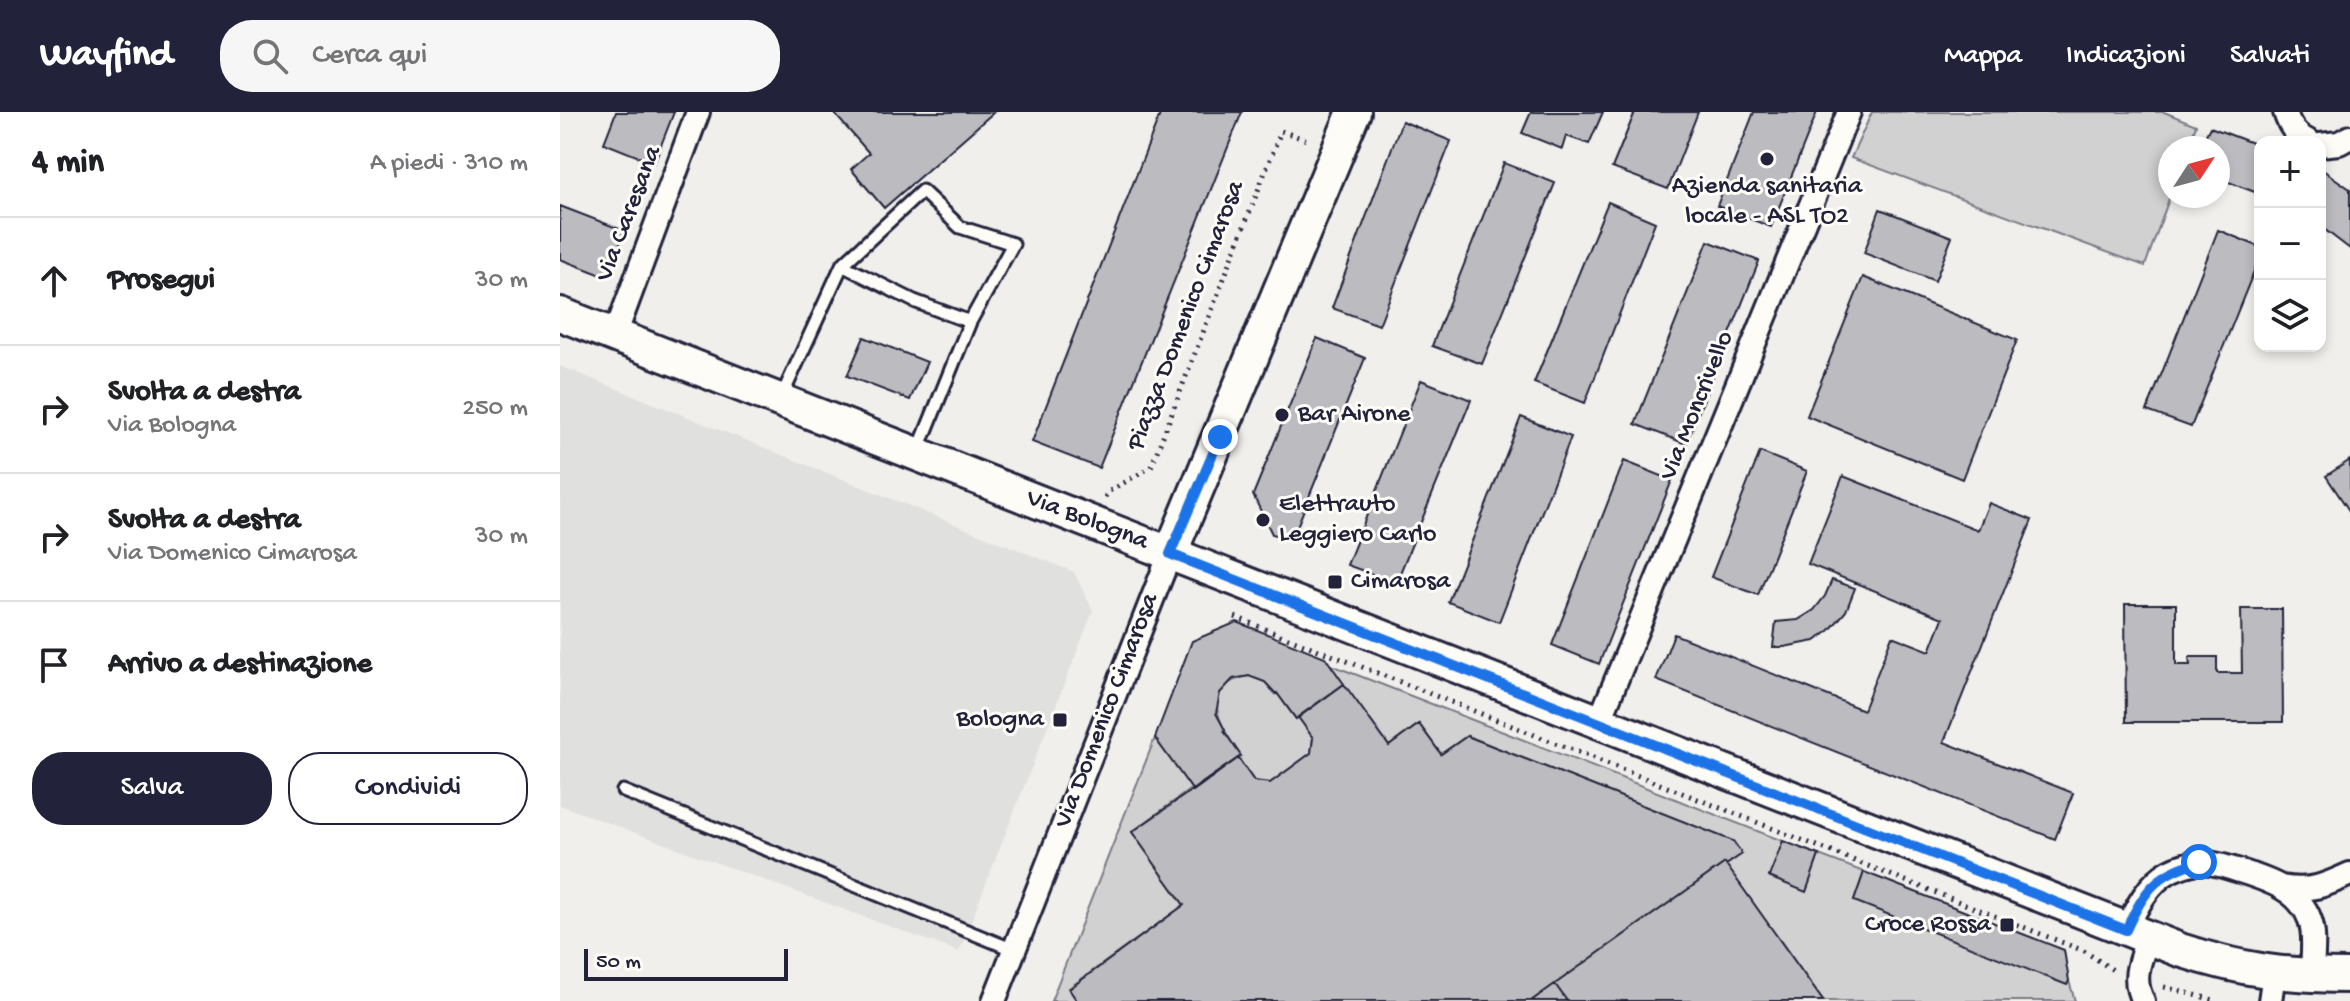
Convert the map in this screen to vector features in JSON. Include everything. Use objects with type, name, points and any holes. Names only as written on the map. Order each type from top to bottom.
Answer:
[{"type":"main road","name":"Via Domenico Cimarosa","points":[[1170,554],[1354,112]]},
{"type":"main road","name":"Via Bologna","points":[[560,314],[2126,930],[2214,961],[2272,987],[2334,976]]},
{"type":"street","name":"Via Caresana","points":[[615,335],[698,112]]},
{"type":"street","name":"Via Moncrivello","points":[[1599,722],[1849,112]]},
{"type":"street","points":[[2283,113],[2300,136]]},
{"type":"street","name":"Via Domenico Cimarosa","points":[[994,1001],[1170,554]]},
{"type":"street","points":[[2143,1001],[2136,979],[2139,962],[2126,930],[2140,901],[2157,880],[2199,862],[2213,863],[2281,887],[2301,890],[2319,888],[2350,874]]},
{"type":"street","points":[[2281,887],[2303,907],[2309,917],[2334,976]]},
{"type":"lane","points":[[780,400],[842,265],[922,191],[960,227],[1013,244],[970,322],[917,454]]},
{"type":"lane","points":[[842,265],[914,301],[970,322]]},
{"type":"lane","points":[[623,791],[1014,950]]},
{"type":"path","name":"Piazza Domenico Cimarosa","points":[[1093,523],[1108,492],[1151,467],[1281,131],[1310,141]]},
{"type":"path","points":[[1235,617],[2084,951],[2113,971],[2218,1001]]},
{"type":"shaded area","points":[[1872,112],[2164,112],[2196,125],[2192,136],[2158,136],[2158,208],[2166,208],[2145,266],[1851,158]]},
{"type":"shaded area","points":[[560,366],[1074,572],[1093,611],[959,952],[560,805]]},
{"type":"shaded area","points":[[1329,664],[1783,841],[1770,878],[1806,891],[1819,855],[1864,872],[1854,901],[2067,984],[2069,981],[2075,1001],[1823,1001],[1726,865],[1742,854],[1733,841],[1467,736],[1441,754],[1419,724],[1389,746]]},
{"type":"shaded area","points":[[1249,676],[1265,682],[1277,693],[1313,738],[1311,753],[1270,783],[1254,781],[1238,758],[1241,756],[1226,733],[1217,709],[1222,689],[1233,681]]},
{"type":"shaded area","points":[[1155,738],[1192,788],[1132,832],[1184,905],[1069,988],[1077,1001],[1051,1001]]},
{"type":"building","points":[[616,112],[674,112],[654,163],[604,143]]},
{"type":"building","points":[[833,112],[994,112],[884,208],[851,169],[869,153]]},
{"type":"building","points":[[1161,112],[1242,112],[1099,468],[1032,442]]},
{"type":"building","points":[[1531,112],[1603,112],[1589,144],[1566,136],[1562,149],[1522,133]]},
{"type":"building","name":"Azienda sanitaria locale - ASL TO2","points":[[1635,112],[1698,112],[1668,189],[1612,168]]},
{"type":"building","name":"Azienda sanitaria locale - ASL TO2","points":[[1754,112],[1817,112],[1771,227],[1717,206]]},
{"type":"building","points":[[1402,121],[1451,141],[1379,325],[1332,308]]},
{"type":"building","points":[[2210,127],[2254,144],[2254,192],[2230,183],[2230,136],[2205,136]]},
{"type":"building","points":[[1504,163],[1555,183],[1482,364],[1432,346]]},
{"type":"building","points":[[2326,172],[2350,189],[2350,249],[2326,231]]},
{"type":"building","points":[[1608,202],[1655,222],[1585,403],[1534,383]]},
{"type":"building","points":[[560,206],[625,231],[607,277],[560,259]]},
{"type":"building","points":[[1880,209],[1952,237],[1935,281],[1864,253]]},
{"type":"building","points":[[2218,230],[2254,245],[2254,271],[2191,427],[2147,411]]},
{"type":"building","points":[[1708,241],[1759,261],[1686,444],[1635,424]]},
{"type":"building","points":[[1863,277],[2017,340],[1962,479],[1807,416]]},
{"type":"building","points":[[864,337],[927,362],[910,400],[847,376]]},
{"type":"building","points":[[1317,338],[1365,358],[1292,539],[1272,534],[1253,495]]},
{"type":"building","points":[[1421,380],[1471,400],[1396,583],[1347,565]]},
{"type":"building","points":[[1521,417],[1571,437],[1499,622],[1448,602]]},
{"type":"building","points":[[1760,452],[1807,471],[1758,595],[1711,577]]},
{"type":"building","points":[[2350,460],[2350,512],[2326,476]]},
{"type":"building","points":[[1624,461],[1672,480],[1599,664],[1552,645]]},
{"type":"building","points":[[1843,476],[1978,530],[1989,503],[2032,520],[1944,742],[2073,793],[2055,839],[1656,680],[1674,634],[1863,710],[1892,636],[1930,651],[1943,618],[1808,564]]},
{"type":"building","points":[[1832,580],[1855,588],[1846,611],[1830,630],[1815,641],[1773,647],[1776,622],[1798,620],[1814,610]]},
{"type":"building","points":[[2125,604],[2176,604],[2176,665],[2190,665],[2189,657],[2217,657],[2217,673],[2242,673],[2241,609],[2282,609],[2283,722],[2126,722]]},
{"type":"building","points":[[1237,622],[1325,657],[1344,684],[1296,719],[1265,682],[1249,676],[1233,679],[1220,693],[1216,713],[1241,756],[1193,791],[1155,738],[1192,641]]},
{"type":"building","points":[[1344,684],[1389,746],[1419,724],[1441,754],[1467,736],[1733,841],[1742,854],[1531,1001],[1077,1001],[1069,989],[1184,905],[1132,832],[1238,758],[1254,781],[1270,783],[1311,753],[1313,738],[1298,717]]},
{"type":"building","points":[[1783,841],[1819,855],[1806,892],[1769,877]]},
{"type":"building","points":[[1725,863],[1823,1001],[1567,1001],[1555,984]]},
{"type":"building","points":[[1864,872],[2064,950],[2067,985],[1854,901]]},
{"type":"building","points":[[1555,984],[1567,1001],[1531,1001]]},
{"type":"place","name":"Azienda sanitaria locale - ASL TO2","points":[[1767,159]]},
{"type":"place","name":"Bar Airone","points":[[1282,415]]},
{"type":"place","name":"Elettrauto Leggiero Carlo","points":[[1263,520]]},
{"type":"place","name":"Cimarosa","points":[[1335,582]]},
{"type":"place","name":"Bologna","points":[[1060,720]]},
{"type":"place","name":"Croce Rossa","points":[[2007,925]]},
{"type":"route","points":[[1220,437],[1170,554],[2126,930],[2140,901],[2157,880],[2169,872],[2199,862]]}]
